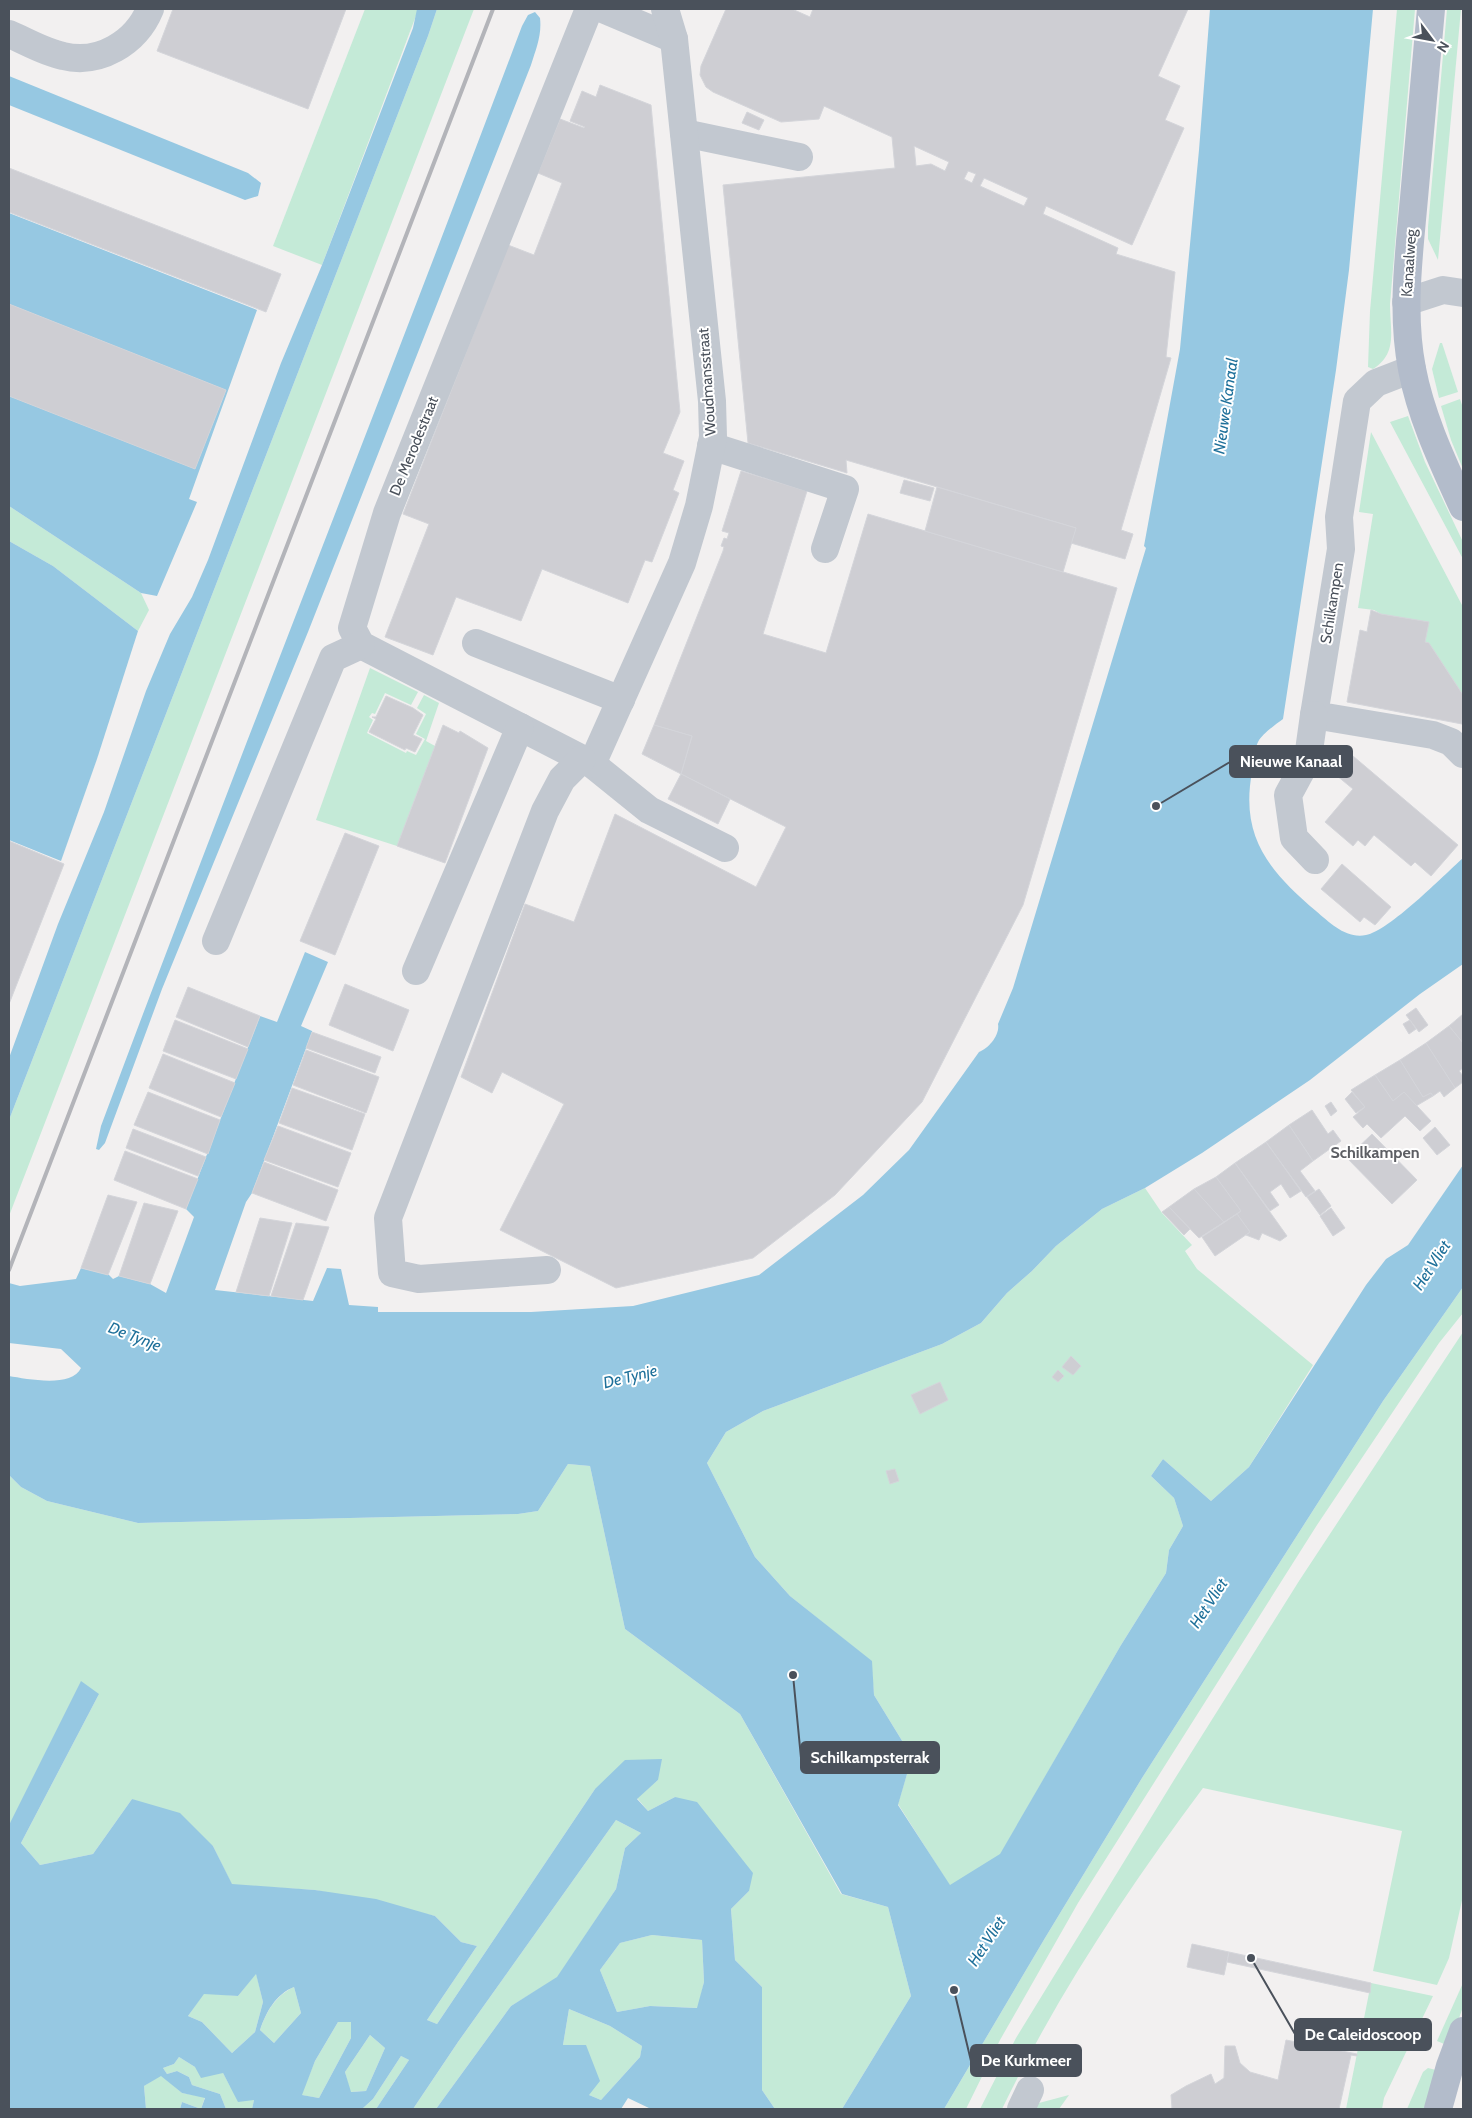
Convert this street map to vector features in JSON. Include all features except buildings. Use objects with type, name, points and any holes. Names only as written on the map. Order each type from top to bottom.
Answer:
[{"type":"main road","name":"Kanaalweg","points":[[1431,9],[1406,302],[1407,332],[1412,369],[1435,443],[1463,507]]},
{"type":"main road","points":[[1438,2109],[1450,2066],[1463,2031]]},
{"type":"street","points":[[9,34],[62,56],[80,59],[117,48],[134,34],[150,9]]},
{"type":"street","name":"De Merodestraat","points":[[361,644],[352,628],[387,513],[589,9]]},
{"type":"street","points":[[603,9],[674,39]]},
{"type":"street","name":"Woudmansstraat","points":[[587,762],[621,700],[682,563],[699,506],[713,437],[712,401],[674,39],[665,9]]},
{"type":"street","points":[[684,133],[799,157]]},
{"type":"street","points":[[1406,302],[1443,290],[1463,293]]},
{"type":"street","name":"Schilkampen","points":[[1316,860],[1294,838],[1288,795],[1308,758],[1341,549],[1339,517],[1357,401],[1376,383],[1412,369]]},
{"type":"street","points":[[711,446],[845,489],[826,549]]},
{"type":"street","points":[[476,643],[621,700]]},
{"type":"street","points":[[216,941],[333,658],[361,644],[430,678],[587,762],[649,810],[725,848]]},
{"type":"street","points":[[1314,715],[1433,735],[1451,742],[1463,754]]},
{"type":"street","points":[[416,971],[520,727]]},
{"type":"street","points":[[547,1270],[419,1279],[392,1273],[388,1218],[545,811],[562,779],[587,762]]},
{"type":"green space","points":[[365,9],[417,9],[417,13],[322,265],[273,246]]},
{"type":"green space","points":[[437,9],[474,9],[9,1216],[9,1120]]},
{"type":"green space","points":[[1397,9],[1415,9],[1390,304],[1391,341],[1386,356],[1373,369],[1368,367],[1370,311]]},
{"type":"green space","points":[[1447,9],[1461,9],[1438,260],[1428,239],[1428,227]]},
{"type":"green space","points":[[1440,343],[1442,343],[1458,392],[1439,398],[1432,369]]},
{"type":"green space","points":[[1460,399],[1463,408],[1463,469],[1451,440],[1441,406]]},
{"type":"green space","points":[[1408,416],[1425,462],[1463,542],[1463,559],[1390,422]]},
{"type":"green space","points":[[1371,432],[1463,607],[1463,695],[1429,643],[1425,642],[1428,622],[1358,608],[1373,514],[1359,512]]},
{"type":"green space","points":[[9,506],[141,593],[149,610],[138,631],[53,566],[9,541]]},
{"type":"green space","points":[[370,668],[418,692],[411,705],[385,693],[375,714],[372,713],[369,717],[373,720],[367,733],[406,753],[407,751],[416,755],[425,739],[416,734],[426,714],[417,708],[424,695],[439,703],[426,741],[435,746],[397,846],[316,820]]},
{"type":"green space","points":[[1145,1188],[1162,1213],[1192,1245],[1185,1251],[1197,1269],[1313,1365],[1249,1467],[1211,1501],[1163,1459],[1151,1476],[1174,1498],[1183,1526],[1169,1550],[1166,1573],[1121,1645],[1000,1855],[950,1886],[898,1804],[912,1757],[874,1695],[871,1661],[790,1596],[755,1557],[707,1463],[726,1432],[763,1411],[942,1344],[981,1323],[1007,1293],[1056,1246],[1102,1209]]},
{"type":"green space","points":[[1463,1287],[1463,1313],[1439,1343],[1317,1525],[1078,1903],[1000,2040],[966,2109],[944,2109],[1142,1778],[1383,1401]]},
{"type":"green space","points":[[1463,1332],[1463,1896],[1449,1958],[1437,1985],[1373,1971],[1402,1831],[1203,1788],[1147,1865],[1095,1944],[1046,2025],[1002,2109],[980,2109],[1016,2038],[1174,1780],[1299,1581]]},
{"type":"green space","points":[[568,1464],[590,1466],[625,1629],[740,1714],[841,1894],[888,1907],[911,1996],[842,2109],[775,2109],[762,2090],[762,1987],[735,1960],[731,1909],[749,1891],[675,1797],[648,1811],[637,1798],[658,1780],[595,1789],[437,2024],[427,2020],[477,1946],[461,1942],[435,1916],[315,1890],[232,1885],[213,1846],[132,1799],[93,1854],[40,1865],[21,1843],[99,1694],[9,1825],[9,1475],[21,1487],[47,1501],[138,1523],[518,1514],[538,1511]]},
{"type":"green space","points":[[616,1820],[641,1833],[625,1848],[616,1889],[557,1978],[511,2006],[436,2109],[413,2109],[458,2042]]},
{"type":"green space","points":[[652,1935],[702,1940],[704,1982],[698,2008],[650,2006],[617,2012],[600,1970],[620,1943]]},
{"type":"green space","points":[[256,1973],[263,2002],[255,2032],[232,2053],[202,2022],[188,2016],[204,1993],[238,1996]]},
{"type":"green space","points":[[1371,1983],[1433,1996],[1384,2098],[1382,2109],[1346,2109]]},
{"type":"green space","points":[[1463,1983],[1463,2007],[1449,2046],[1437,2041]]},
{"type":"green space","points":[[294,1987],[301,2013],[274,2043],[260,2030],[265,2017],[277,1999]]},
{"type":"green space","points":[[569,2009],[610,2026],[642,2046],[640,2057],[601,2100],[589,2095],[563,2045]]},
{"type":"green space","points":[[338,2022],[351,2022],[351,2038],[319,2098],[301,2095],[315,2061]]},
{"type":"green space","points":[[370,2035],[385,2048],[366,2091],[350,2092],[345,2072]]},
{"type":"green space","points":[[401,2056],[409,2060],[376,2109],[362,2109],[373,2099]]},
{"type":"green space","points":[[179,2057],[195,2067],[223,2073],[230,2086],[254,2100],[252,2109],[226,2109],[220,2094],[192,2085],[189,2077],[177,2071],[167,2074],[163,2068],[174,2064]]},
{"type":"green space","points":[[1428,2068],[1440,2071],[1429,2109],[1407,2109],[1423,2072]]},
{"type":"green space","points":[[161,2075],[182,2093],[205,2097],[201,2109],[182,2102],[180,2109],[146,2109],[144,2086]]},
{"type":"green space","points":[[1069,2095],[1059,2109],[1035,2109],[1039,2103]]},
{"type":"water","points":[[417,9],[437,9],[9,1120],[9,1058],[58,924],[104,812],[146,691],[170,634],[192,597],[208,560],[281,363],[322,265],[413,28]]},
{"type":"water","points":[[1210,9],[1373,9],[1349,270],[1336,370],[1283,719],[1260,739],[1257,745],[1249,795],[1250,816],[1262,851],[1284,882],[1327,920],[1339,929],[1352,935],[1366,935],[1388,924],[1416,902],[1463,858],[1463,964],[1420,994],[1310,1080],[1202,1153],[1145,1188],[1102,1209],[1056,1246],[1007,1293],[981,1323],[942,1344],[763,1411],[726,1432],[707,1463],[755,1557],[790,1596],[872,1661],[874,1695],[912,1757],[898,1805],[950,1885],[1000,1854],[1121,1645],[1166,1573],[1169,1550],[1183,1526],[1174,1498],[1151,1476],[1163,1459],[1211,1501],[1249,1467],[1366,1285],[1386,1259],[1408,1245],[1463,1165],[1463,1287],[1383,1401],[1142,1778],[944,2109],[842,2109],[911,1996],[888,1907],[842,1894],[740,1714],[625,1629],[590,1466],[568,1464],[538,1511],[518,1514],[138,1523],[47,1501],[21,1487],[9,1475],[9,1376],[48,1381],[59,1380],[76,1374],[81,1368],[61,1349],[9,1343],[9,1283],[20,1286],[76,1279],[81,1268],[109,1275],[113,1279],[119,1276],[150,1284],[166,1293],[194,1217],[186,1209],[260,1016],[277,1022],[305,952],[328,962],[301,1026],[312,1032],[252,1193],[246,1202],[215,1290],[313,1301],[327,1268],[341,1269],[349,1305],[378,1307],[378,1312],[531,1312],[633,1306],[759,1275],[863,1195],[909,1150],[979,1052],[996,1037],[998,1024],[1013,988],[1146,548],[1144,546],[1180,349]]},
{"type":"water","points":[[535,12],[540,18],[540,30],[531,65],[308,632],[162,989],[105,1143],[99,1150],[96,1149],[101,1126],[153,988],[522,26],[528,15]]},
{"type":"water","points":[[9,76],[248,173],[261,183],[258,196],[245,200],[9,105]]},
{"type":"water","points":[[9,213],[257,310],[189,499],[197,502],[157,596],[141,593],[9,506]]},
{"type":"water","points":[[9,541],[53,566],[138,631],[97,759],[61,861],[9,840]]},
{"type":"water","points":[[81,1681],[99,1694],[21,1843],[40,1865],[93,1854],[132,1799],[180,1813],[213,1846],[232,1884],[315,1890],[376,1899],[435,1916],[461,1942],[477,1946],[427,2020],[437,2024],[595,1789],[625,1760],[662,1759],[658,1780],[637,1799],[648,1811],[675,1797],[697,1802],[753,1873],[749,1891],[731,1909],[735,1960],[762,1987],[762,2090],[775,2109],[651,2109],[628,2098],[621,2109],[436,2109],[511,2006],[557,1977],[616,1889],[625,1848],[641,1833],[616,1820],[458,2042],[413,2109],[376,2109],[409,2060],[401,2056],[373,2099],[362,2109],[252,2109],[254,2100],[238,2102],[223,2073],[201,2078],[195,2067],[179,2057],[174,2064],[163,2068],[167,2074],[177,2071],[189,2077],[192,2085],[220,2094],[226,2109],[201,2109],[205,2098],[182,2093],[161,2076],[144,2086],[146,2109],[9,2109],[9,1825]],"holes":[[[652,1935],[702,1940],[704,1982],[697,2008],[650,2006],[617,2012],[600,1970],[620,1943]],[[256,1974],[263,2002],[255,2032],[232,2053],[202,2022],[188,2016],[204,1994],[238,1996]],[[294,1987],[301,2013],[274,2043],[260,2030],[269,2010],[282,1994]],[[569,2009],[610,2026],[642,2046],[640,2057],[601,2100],[589,2095],[600,2081],[586,2045],[563,2045]],[[338,2022],[351,2022],[351,2038],[319,2098],[302,2095],[315,2061]],[[370,2035],[385,2048],[366,2091],[351,2092],[345,2072]]]},
{"type":"water","points":[[182,2102],[201,2109],[180,2109]]},
{"type":"railway","points":[[9,1270],[493,9]]},
{"type":"place","name":"Nieuwe Kanaal","points":[[1156,806]]},
{"type":"place","name":"Schilkampsterrak","points":[[793,1675]]},
{"type":"place","name":"De Caleidoscoop","points":[[1251,1958]]},
{"type":"place","name":"De Kurkmeer","points":[[954,1990]]},
{"type":"district","name":"Schilkampen","points":[[1375,1152]]},
{"type":"water label","name":"Het Vliet","points":[[1431,1265]]},
{"type":"water label","name":"De Tynje","points":[[135,1336]]},
{"type":"water label","name":"De Tynje","points":[[630,1376]]},
{"type":"water label","name":"Het Vliet","points":[[1208,1603]]},
{"type":"water label","name":"Het Vliet","points":[[986,1941]]}]
